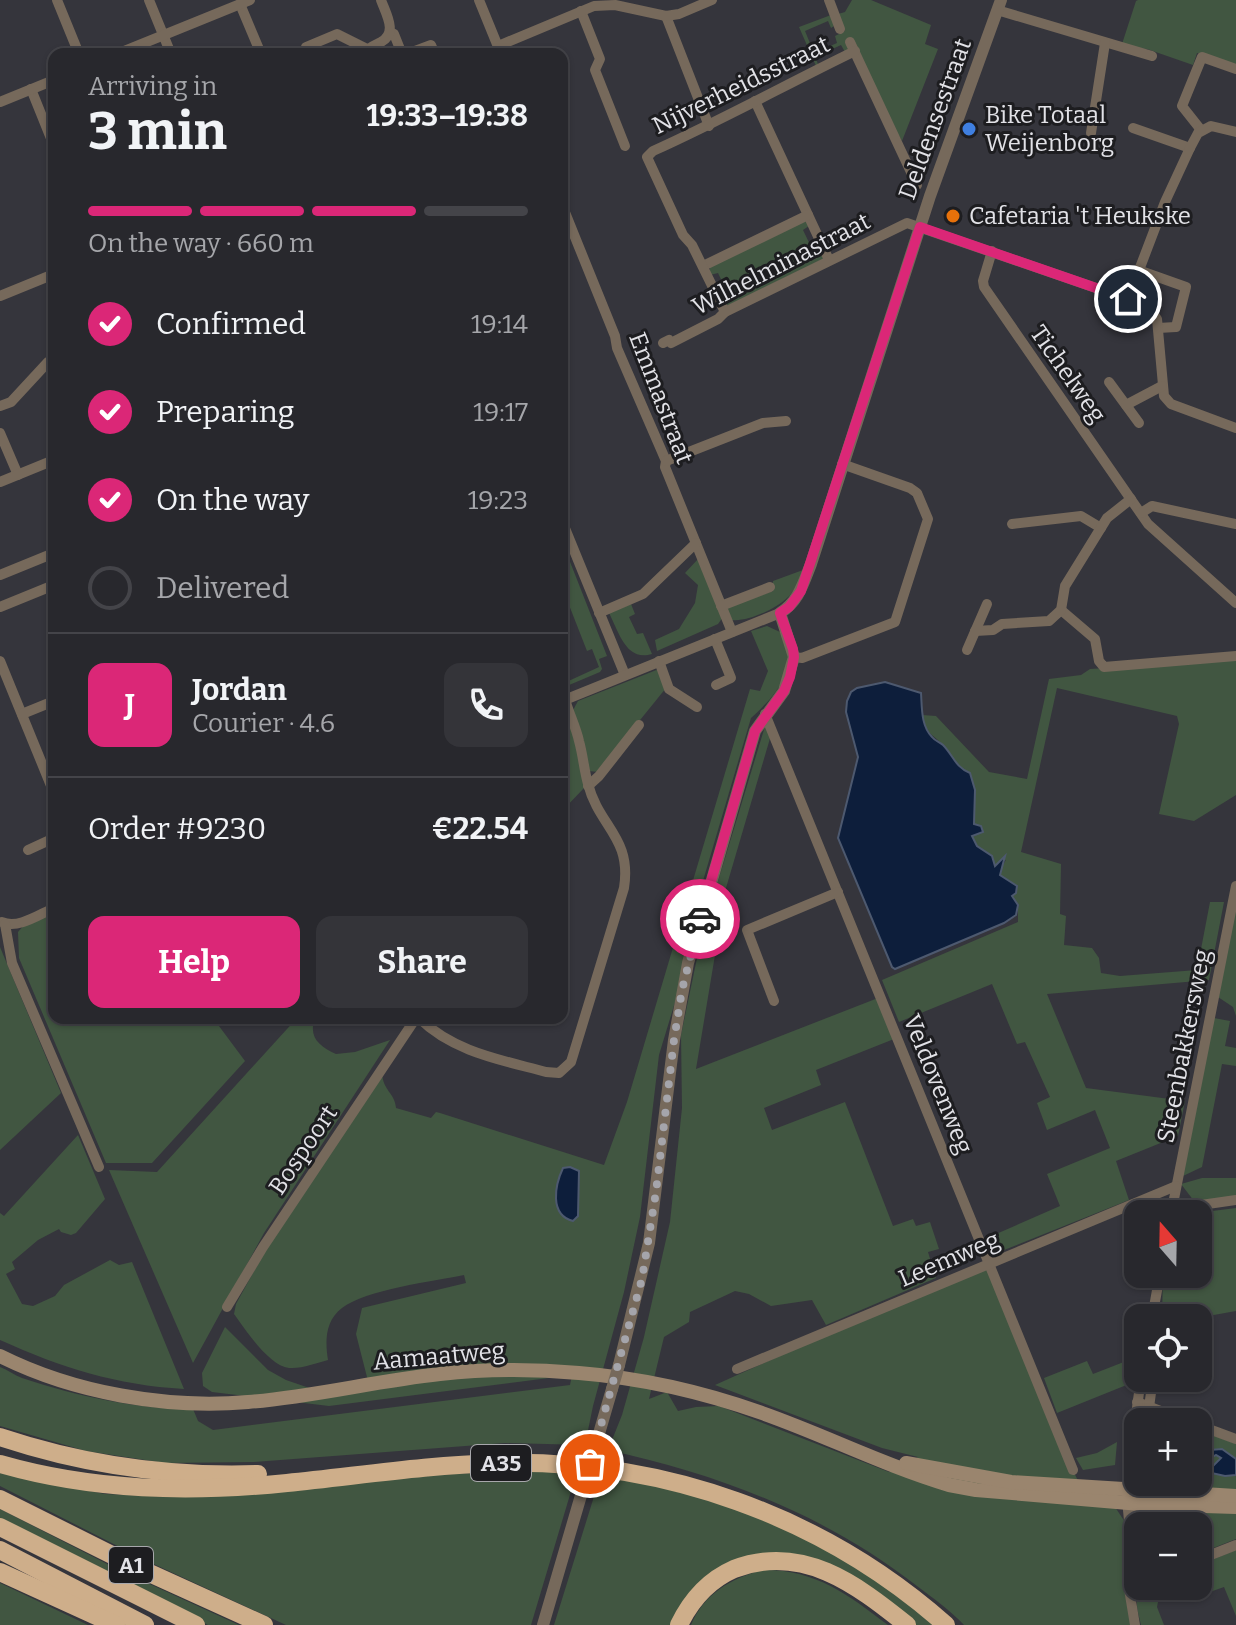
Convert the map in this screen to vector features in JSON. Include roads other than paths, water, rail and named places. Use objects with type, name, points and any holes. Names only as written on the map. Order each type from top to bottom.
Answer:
[{"type":"highway","name":"A35","points":[[0,1437],[78,1460],[129,1469],[181,1474],[285,1473],[329,1478]]},
{"type":"highway","name":"A35","points":[[0,1464],[106,1486],[147,1489],[223,1488],[510,1463],[576,1465],[673,1480],[750,1504],[801,1527],[875,1570],[946,1625]]},
{"type":"highway","name":"A1","points":[[0,1499],[121,1560],[264,1625]]},
{"type":"highway","name":"A1","points":[[0,1527],[196,1625]]},
{"type":"highway","points":[[0,1550],[145,1625]]},
{"type":"highway","points":[[679,1625],[689,1606],[712,1582],[743,1566],[775,1560],[803,1563],[828,1572],[869,1596],[907,1625]]},
{"type":"highway","points":[[0,1572],[116,1625]]},
{"type":"main road","name":"Aamaatweg","points":[[0,1356],[53,1377],[106,1392],[194,1403],[261,1401],[440,1374],[503,1370],[579,1373],[702,1394],[765,1414],[878,1458],[1011,1482],[1124,1493]]},
{"type":"main road","name":"Aamaatweg","points":[[1151,1496],[1236,1507]]},
{"type":"main road","name":"Aamaatweg","points":[[1212,1496],[1236,1496]]},
{"type":"street","points":[[57,0],[77,48]]},
{"type":"street","points":[[149,0],[168,48]]},
{"type":"street","points":[[372,48],[385,40],[390,32],[381,0]]},
{"type":"street","points":[[479,0],[498,48]]},
{"type":"street","points":[[503,48],[593,3],[666,16],[712,0]]},
{"type":"street","points":[[829,0],[840,29]]},
{"type":"street","points":[[132,48],[245,2],[259,48]]},
{"type":"street","points":[[999,5],[1105,43],[1152,56]]},
{"type":"street","name":"Deldensestraat","points":[[780,613],[801,591],[920,227],[999,5]]},
{"type":"street","points":[[581,11],[600,59],[595,70],[625,146]]},
{"type":"street","points":[[666,16],[709,126]]},
{"type":"street","points":[[390,32],[401,48]]},
{"type":"street","points":[[306,47],[337,34],[360,48]]},
{"type":"street","points":[[1091,133],[1105,43]]},
{"type":"street","name":"Nijverheidsstraat","points":[[703,266],[683,235],[647,157],[653,151],[709,126],[852,47],[917,185]]},
{"type":"street","points":[[1201,130],[1182,106],[1202,57],[1236,69]]},
{"type":"street","points":[[0,102],[48,82]]},
{"type":"street","points":[[31,89],[48,131]]},
{"type":"street","points":[[755,101],[829,260]]},
{"type":"street","points":[[1128,299],[1165,202],[1201,130],[1211,126],[1236,132]]},
{"type":"street","points":[[1133,128],[1190,148]]},
{"type":"street","points":[[725,312],[703,266],[808,215]]},
{"type":"street","name":"Emmastraat","points":[[568,220],[732,632]]},
{"type":"street","name":"Wilhelminastraat","points":[[663,343],[669,340],[671,343],[718,319],[725,312],[907,223],[920,227]]},
{"type":"street","points":[[920,227],[1148,306],[1154,311],[1158,328],[1164,396],[1171,404],[1236,428]]},
{"type":"street","name":"Tichelweg","points":[[992,251],[984,287],[1141,513],[1165,540],[1236,603]]},
{"type":"street","points":[[1138,270],[1186,287],[1176,327],[1158,328]]},
{"type":"street","points":[[0,296],[48,276]]},
{"type":"street","points":[[593,320],[607,315]]},
{"type":"street","points":[[0,406],[11,402],[48,362]]},
{"type":"street","points":[[1109,382],[1139,423]]},
{"type":"street","points":[[1126,405],[1162,386]]},
{"type":"street","points":[[666,461],[763,423],[786,421]]},
{"type":"street","points":[[0,433],[18,475]]},
{"type":"street","points":[[0,482],[48,462]]},
{"type":"street","points":[[794,657],[802,658],[895,622],[928,519],[917,493],[910,488],[842,464]]},
{"type":"street","points":[[975,631],[993,630],[1002,624],[1049,621],[1061,610],[1065,586],[1107,518],[1131,499]]},
{"type":"street","points":[[1141,513],[1152,506],[1236,524]]},
{"type":"street","points":[[1012,524],[1081,516],[1101,528]]},
{"type":"street","points":[[568,536],[625,675]]},
{"type":"street","points":[[599,613],[643,594],[696,543]]},
{"type":"street","points":[[0,575],[48,555]]},
{"type":"street","points":[[0,607],[48,587]]},
{"type":"street","points":[[721,606],[770,587]]},
{"type":"street","points":[[967,650],[987,604]]},
{"type":"street","points":[[1061,610],[1095,639],[1099,661],[1104,667],[1236,656]]},
{"type":"street","points":[[543,1625],[619,1365],[649,1243],[674,1040],[688,963],[755,731],[784,691],[794,657],[780,613],[568,698]]},
{"type":"street","points":[[715,639],[731,678],[716,685]]},
{"type":"street","points":[[0,661],[48,778]]},
{"type":"street","points":[[659,661],[669,689],[697,707]]},
{"type":"street","points":[[22,714],[48,703]]},
{"type":"street","points":[[426,1024],[449,1041],[470,1051],[546,1072],[559,1073],[571,1062],[627,872],[621,845],[588,786],[580,741],[568,710]]},
{"type":"street","name":"Veldovenweg","points":[[765,714],[1073,1470]]},
{"type":"street","points":[[588,786],[639,725]]},
{"type":"street","points":[[28,850],[48,841]]},
{"type":"street","name":"Steenbakkersweg","points":[[1173,1200],[1236,886]]},
{"type":"street","points":[[774,1001],[747,930],[838,892]]},
{"type":"street","points":[[48,911],[18,924],[2,922],[12,963],[99,1167]]},
{"type":"street","name":"Bospoort","points":[[227,1307],[263,1247],[414,1024]]},
{"type":"street","name":"Leemweg","points":[[737,1369],[1176,1186]]},
{"type":"street","points":[[1212,1203],[1236,1200]]},
{"type":"street","points":[[1137,1408],[1139,1392]]},
{"type":"street","points":[[1137,1402],[1149,1407],[1151,1392]]},
{"type":"street","points":[[1212,1430],[1236,1439]]},
{"type":"street","points":[[1212,1554],[1236,1545]]},
{"type":"street","points":[[1134,1600],[1135,1625]]},
{"type":"water","points":[[885,682],[921,693],[928,733],[943,745],[961,768],[970,773],[975,790],[974,824],[981,826],[983,832],[972,836],[977,846],[992,856],[995,866],[1005,856],[1000,875],[1017,886],[1012,896],[1018,905],[1016,915],[1004,923],[895,969],[838,838],[858,757],[846,712],[847,701],[857,688]]},
{"type":"water","points":[[563,1168],[579,1171],[578,1216],[573,1221],[560,1213],[556,1199]]},
{"type":"water","points":[[1222,1449],[1236,1459],[1236,1475],[1212,1473],[1212,1467],[1221,1458],[1216,1455],[1212,1457],[1212,1450]]},
{"type":"place","name":"Bike Totaal Weijenborg","points":[[969,129]]},
{"type":"place","name":"Cafetaria 't Heukske","points":[[953,216]]}]
